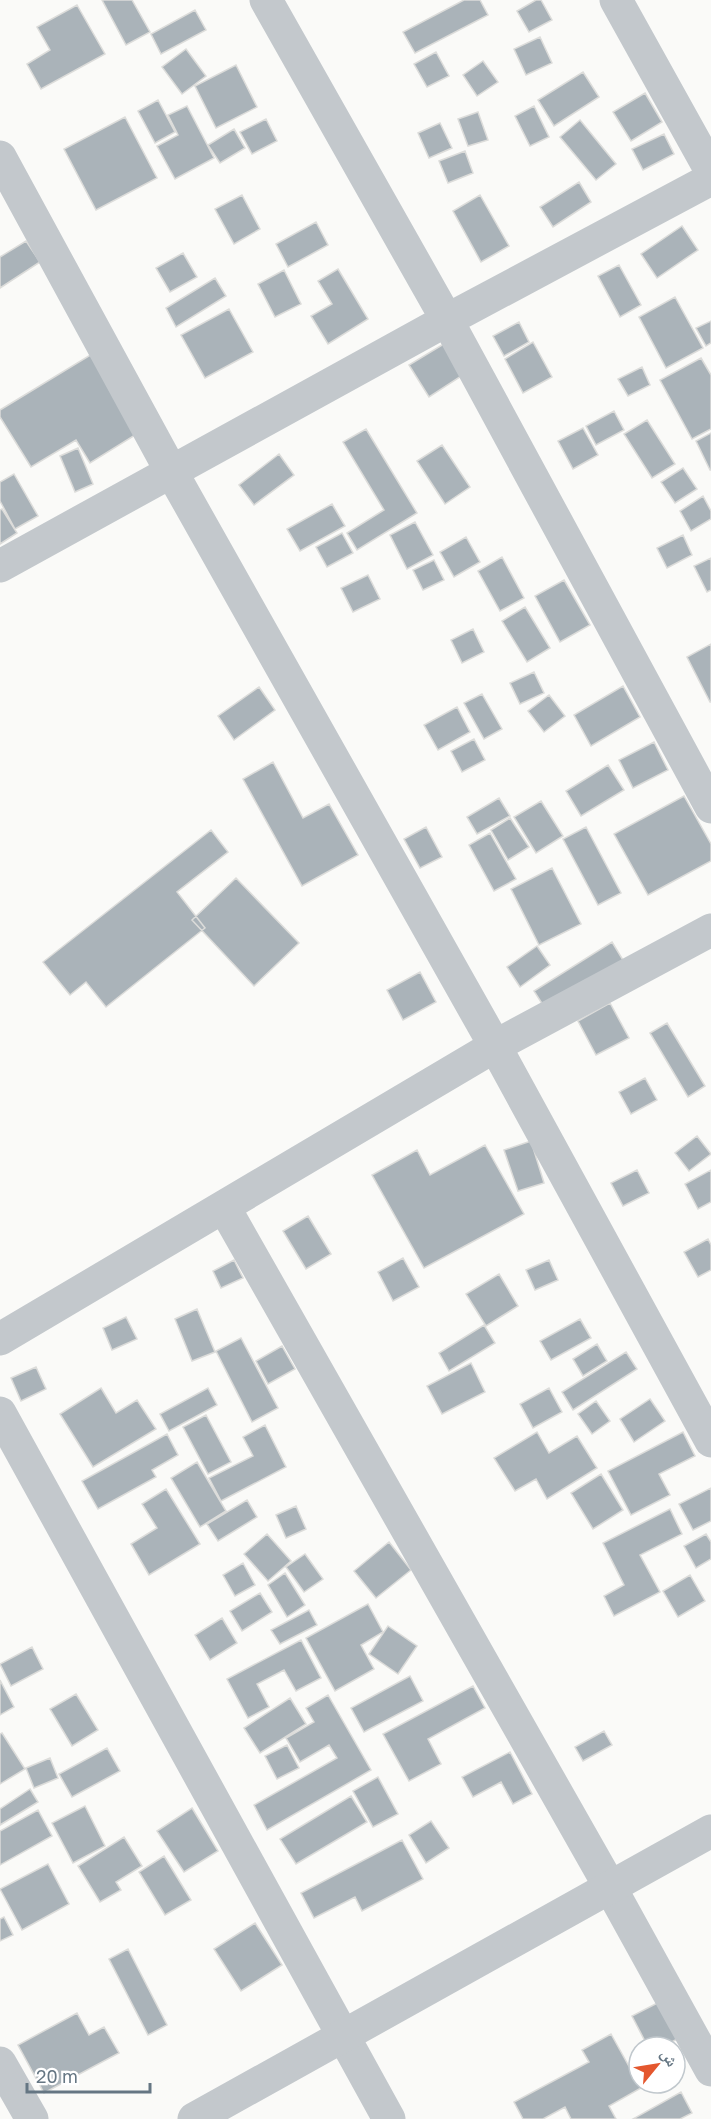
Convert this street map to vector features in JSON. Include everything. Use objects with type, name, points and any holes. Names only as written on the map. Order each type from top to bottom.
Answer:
[{"type":"street","points":[[266,0],[447,320],[711,807]]},
{"type":"street","points":[[616,0],[711,171]]},
{"type":"street","points":[[0,157],[171,471],[495,1046],[711,1441]]},
{"type":"street","points":[[0,566],[447,320],[711,179]]},
{"type":"street","points":[[0,1339],[495,1046],[711,930]]},
{"type":"street","points":[[224,1207],[610,1887],[711,2070]]},
{"type":"street","points":[[0,1413],[389,2119]]},
{"type":"street","points":[[194,2119],[711,1831]]},
{"type":"street","points":[[0,2063],[32,2119]]},
{"type":"building","points":[[102,0],[132,0],[150,32],[126,45]]},
{"type":"building","points":[[464,0],[480,0],[488,15],[415,53],[403,32]]},
{"type":"building","points":[[536,0],[541,0],[552,20],[529,32],[517,11]]},
{"type":"building","points":[[77,5],[105,54],[41,89],[27,64],[50,50],[37,27]]},
{"type":"building","points":[[195,10],[206,30],[161,54],[151,34]]},
{"type":"building","points":[[540,37],[552,63],[526,75],[514,49]]},
{"type":"building","points":[[186,49],[206,76],[182,94],[162,67]]},
{"type":"building","points":[[436,52],[449,76],[427,87],[414,64]]},
{"type":"building","points":[[483,61],[498,82],[477,96],[463,75]]},
{"type":"building","points":[[236,65],[257,107],[216,128],[195,86]]},
{"type":"building","points":[[583,72],[599,97],[554,126],[538,100]]},
{"type":"building","points":[[645,93],[662,122],[631,141],[613,112]]},
{"type":"building","points":[[158,100],[175,132],[155,143],[138,111]]},
{"type":"building","points":[[187,106],[214,158],[175,179],[157,146],[178,135],[168,115]]},
{"type":"building","points":[[534,106],[549,137],[530,146],[515,116]]},
{"type":"building","points":[[478,112],[488,140],[468,146],[458,119]]},
{"type":"building","points":[[125,117],[157,178],[96,210],[64,149]]},
{"type":"building","points":[[266,119],[277,141],[252,154],[240,132]]},
{"type":"building","points":[[580,120],[616,164],[596,180],[560,137]]},
{"type":"building","points":[[440,123],[452,148],[429,158],[418,133]]},
{"type":"building","points":[[234,129],[245,148],[220,163],[208,145]]},
{"type":"building","points":[[664,134],[674,154],[643,170],[632,149]]},
{"type":"building","points":[[465,151],[473,173],[448,183],[439,161]]},
{"type":"building","points":[[579,182],[591,202],[553,227],[540,207]]},
{"type":"building","points":[[242,195],[260,229],[234,244],[215,209]]},
{"type":"building","points":[[480,195],[509,246],[481,262],[453,211]]},
{"type":"building","points":[[316,222],[328,245],[288,267],[276,244]]},
{"type":"building","points":[[682,226],[698,250],[657,278],[641,254]]},
{"type":"building","points":[[26,241],[40,262],[0,288],[0,257]]},
{"type":"building","points":[[183,253],[197,277],[170,292],[156,268]]},
{"type":"building","points":[[619,265],[641,305],[620,317],[598,276]]},
{"type":"building","points":[[338,269],[368,319],[328,344],[311,316],[332,304],[318,281]]},
{"type":"building","points":[[284,270],[301,304],[275,317],[258,284]]},
{"type":"building","points":[[215,278],[226,296],[176,327],[166,308]]},
{"type":"building","points":[[675,297],[703,348],[666,368],[639,317]]},
{"type":"building","points":[[229,309],[253,352],[205,378],[181,335]]},
{"type":"building","points":[[711,321],[711,343],[706,346],[696,328]]},
{"type":"building","points":[[519,322],[529,342],[504,356],[493,336]]},
{"type":"building","points":[[447,342],[466,373],[429,397],[409,365]]},
{"type":"building","points":[[533,342],[552,377],[523,393],[505,359]]},
{"type":"building","points":[[92,354],[140,432],[90,463],[76,440],[31,467],[0,417],[0,410]]},
{"type":"building","points":[[701,358],[711,375],[711,429],[692,439],[660,380]]},
{"type":"building","points":[[642,367],[650,385],[628,396],[618,379]]},
{"type":"building","points":[[614,411],[624,430],[596,445],[586,426]]},
{"type":"building","points":[[647,420],[675,464],[652,478],[624,434]]},
{"type":"building","points":[[583,428],[598,455],[573,469],[558,441]]},
{"type":"building","points":[[366,429],[417,513],[357,550],[347,533],[384,510],[343,442]]},
{"type":"building","points":[[711,433],[711,470],[710,470],[696,441]]},
{"type":"building","points":[[442,445],[470,487],[445,504],[417,461]]},
{"type":"building","points":[[78,448],[93,484],[75,492],[60,456]]},
{"type":"building","points":[[279,454],[294,475],[254,505],[239,485]]},
{"type":"building","points":[[683,468],[697,489],[675,503],[661,482]]},
{"type":"building","points":[[14,474],[38,516],[15,529],[0,501],[0,482]]},
{"type":"building","points":[[703,496],[711,511],[711,519],[691,531],[680,511]]},
{"type":"building","points":[[332,504],[345,526],[300,551],[287,529]]},
{"type":"building","points":[[2,509],[17,533],[0,544],[0,510]]},
{"type":"building","points":[[415,522],[433,555],[407,569],[390,535]]},
{"type":"building","points":[[342,533],[353,553],[327,567],[316,547]]},
{"type":"building","points":[[683,535],[692,555],[667,568],[657,548]]},
{"type":"building","points":[[466,537],[480,562],[454,577],[440,552]]},
{"type":"building","points":[[502,557],[524,598],[500,611],[478,571]]},
{"type":"building","points":[[711,558],[711,590],[707,592],[694,566]]},
{"type":"building","points":[[434,560],[444,580],[423,590],[413,570]]},
{"type":"building","points":[[368,575],[380,599],[353,612],[341,588]]},
{"type":"building","points":[[564,580],[590,625],[560,642],[535,596]]},
{"type":"building","points":[[525,607],[550,648],[527,662],[502,621]]},
{"type":"building","points":[[473,629],[484,652],[462,663],[451,640]]},
{"type":"building","points":[[711,644],[711,702],[710,702],[687,657]]},
{"type":"building","points":[[534,672],[544,693],[520,704],[510,683]]},
{"type":"building","points":[[623,686],[640,717],[591,746],[574,715]]},
{"type":"building","points":[[259,687],[275,710],[234,740],[218,716]]},
{"type":"building","points":[[482,694],[502,729],[484,739],[464,703]]},
{"type":"building","points":[[549,695],[565,716],[544,732],[528,711]]},
{"type":"building","points":[[457,707],[470,732],[438,750],[424,725]]},
{"type":"building","points":[[474,739],[485,760],[462,772],[451,751]]},
{"type":"building","points":[[654,742],[668,770],[633,788],[619,760]]},
{"type":"building","points":[[273,762],[303,818],[329,804],[358,855],[302,886],[243,779]]},
{"type":"building","points":[[608,765],[624,790],[581,816],[566,791]]},
{"type":"building","points":[[684,796],[711,844],[711,861],[648,895],[614,834]]},
{"type":"building","points":[[499,798],[510,816],[477,834],[467,817]]},
{"type":"building","points":[[541,801],[563,836],[536,853],[514,817]]},
{"type":"building","points":[[510,818],[529,847],[508,860],[491,830]]},
{"type":"building","points":[[426,827],[442,857],[420,868],[404,839]]},
{"type":"building","points":[[586,827],[621,893],[598,905],[563,839]]},
{"type":"building","points":[[211,830],[228,852],[177,892],[205,928],[106,1007],[86,982],[70,995],[43,962]]},
{"type":"building","points":[[490,833],[516,879],[494,891],[469,845]]},
{"type":"building","points":[[552,868],[581,924],[539,945],[511,889]]},
{"type":"building","points":[[236,878],[299,943],[254,986],[192,920]]},
{"type":"building","points":[[612,942],[626,965],[548,1013],[534,991]]},
{"type":"building","points":[[537,946],[550,965],[520,987],[507,967]]},
{"type":"building","points":[[420,972],[436,1002],[403,1020],[387,990]]},
{"type":"building","points":[[610,1003],[629,1038],[596,1055],[578,1021]]},
{"type":"building","points":[[667,1023],[705,1086],[688,1097],[650,1033]]},
{"type":"building","points":[[645,1078],[657,1100],[631,1114],[619,1092]]},
{"type":"building","points":[[697,1136],[711,1154],[689,1171],[675,1153]]},
{"type":"building","points":[[531,1141],[544,1183],[518,1191],[504,1150]]},
{"type":"building","points":[[485,1145],[524,1214],[424,1268],[372,1175],[417,1150],[430,1175]]},
{"type":"building","points":[[637,1170],[649,1193],[623,1206],[611,1183]]},
{"type":"building","points":[[711,1170],[711,1202],[698,1209],[685,1184]]},
{"type":"building","points":[[308,1216],[331,1254],[306,1269],[283,1231]]},
{"type":"building","points":[[708,1239],[711,1245],[711,1270],[698,1277],[684,1252]]},
{"type":"building","points":[[403,1258],[419,1287],[393,1301],[378,1272]]},
{"type":"building","points":[[234,1260],[243,1278],[221,1288],[213,1271]]},
{"type":"building","points":[[549,1260],[558,1280],[535,1290],[526,1270]]},
{"type":"building","points":[[499,1274],[518,1306],[486,1326],[466,1294]]},
{"type":"building","points":[[197,1309],[215,1352],[192,1361],[175,1319]]},
{"type":"building","points":[[126,1317],[137,1339],[112,1350],[103,1328]]},
{"type":"building","points":[[580,1319],[591,1338],[551,1360],[540,1341]]},
{"type":"building","points":[[484,1325],[495,1343],[449,1371],[439,1353]]},
{"type":"building","points":[[241,1338],[278,1408],[252,1422],[216,1351]]},
{"type":"building","points":[[597,1344],[607,1361],[583,1376],[573,1359]]},
{"type":"building","points":[[282,1346],[295,1369],[268,1384],[256,1361]]},
{"type":"building","points":[[626,1352],[637,1369],[573,1410],[562,1392]]},
{"type":"building","points":[[471,1363],[485,1392],[442,1414],[427,1386]]},
{"type":"building","points":[[36,1367],[46,1389],[21,1401],[11,1378]]},
{"type":"building","points":[[101,1388],[116,1413],[137,1400],[156,1429],[93,1467],[60,1414]]},
{"type":"building","points":[[208,1388],[217,1405],[169,1431],[160,1414]]},
{"type":"building","points":[[549,1388],[562,1412],[533,1428],[520,1404]]},
{"type":"building","points":[[650,1399],[665,1421],[634,1442],[620,1419]]},
{"type":"building","points":[[596,1401],[610,1421],[592,1434],[578,1414]]},
{"type":"building","points":[[206,1415],[231,1462],[208,1474],[183,1427]]},
{"type":"building","points":[[265,1425],[286,1467],[221,1501],[209,1478],[253,1456],[243,1437]]},
{"type":"building","points":[[537,1432],[549,1453],[577,1436],[597,1468],[547,1499],[536,1479],[515,1491],[494,1458]]},
{"type":"building","points":[[683,1432],[695,1456],[659,1474],[670,1495],[631,1515],[608,1471]]},
{"type":"building","points":[[167,1434],[178,1455],[152,1470],[156,1477],[98,1509],[82,1481]]},
{"type":"building","points":[[197,1462],[226,1511],[200,1527],[171,1478]]},
{"type":"building","points":[[601,1474],[623,1510],[593,1529],[571,1493]]},
{"type":"building","points":[[711,1488],[711,1521],[693,1530],[679,1504]]},
{"type":"building","points":[[166,1489],[200,1544],[149,1575],[131,1544],[157,1528],[142,1504]]},
{"type":"building","points":[[247,1500],[257,1517],[218,1541],[207,1524]]},
{"type":"building","points":[[296,1506],[306,1529],[286,1538],[276,1515]]},
{"type":"building","points":[[670,1509],[682,1534],[640,1555],[660,1592],[614,1616],[604,1596],[624,1585],[603,1543]]},
{"type":"building","points":[[267,1534],[291,1561],[268,1581],[244,1554]]},
{"type":"building","points":[[706,1534],[711,1542],[711,1559],[696,1568],[684,1546]]},
{"type":"building","points":[[389,1542],[411,1570],[376,1598],[354,1571]]},
{"type":"building","points":[[305,1554],[323,1579],[304,1592],[286,1567]]},
{"type":"building","points":[[243,1563],[255,1585],[235,1596],[223,1575]]},
{"type":"building","points":[[285,1573],[305,1605],[287,1617],[268,1585]]},
{"type":"building","points":[[690,1575],[705,1601],[678,1617],[663,1591]]},
{"type":"building","points":[[260,1593],[272,1612],[242,1631],[230,1611]]},
{"type":"building","points":[[368,1604],[383,1632],[361,1645],[374,1669],[335,1691],[306,1638]]},
{"type":"building","points":[[309,1610],[317,1625],[280,1644],[271,1630]]},
{"type":"building","points":[[222,1618],[237,1643],[210,1660],[195,1635]]},
{"type":"building","points":[[388,1626],[417,1646],[398,1674],[369,1654]]},
{"type":"building","points":[[301,1640],[321,1678],[296,1691],[284,1670],[257,1684],[269,1707],[248,1718],[227,1679]]},
{"type":"building","points":[[32,1647],[43,1669],[11,1686],[0,1664]]},
{"type":"building","points":[[410,1676],[423,1701],[364,1732],[351,1708]]},
{"type":"building","points":[[0,1680],[14,1707],[0,1715]]},
{"type":"building","points":[[473,1686],[485,1708],[428,1739],[441,1764],[409,1781],[383,1734]]},
{"type":"building","points":[[76,1694],[98,1730],[72,1746],[50,1709]]},
{"type":"building","points":[[328,1695],[371,1770],[267,1830],[254,1805],[337,1758],[329,1745],[300,1762],[286,1738],[314,1722],[306,1708]]},
{"type":"building","points":[[290,1698],[306,1724],[260,1753],[244,1728]]},
{"type":"building","points":[[604,1731],[612,1745],[583,1761],[575,1747]]},
{"type":"building","points":[[2,1733],[25,1769],[0,1784],[0,1734]]},
{"type":"building","points":[[287,1745],[299,1768],[277,1779],[265,1756]]},
{"type":"building","points":[[107,1748],[120,1771],[72,1797],[59,1774]]},
{"type":"building","points":[[510,1752],[532,1794],[513,1804],[501,1782],[473,1797],[462,1777]]},
{"type":"building","points":[[50,1758],[58,1778],[34,1788],[26,1768]]},
{"type":"building","points":[[378,1777],[398,1814],[373,1827],[353,1791]]},
{"type":"building","points":[[30,1789],[38,1802],[0,1825],[0,1809]]},
{"type":"building","points":[[351,1796],[367,1822],[296,1864],[280,1839]]},
{"type":"building","points":[[85,1806],[105,1846],[73,1863],[52,1823]]},
{"type":"building","points":[[192,1808],[218,1851],[184,1872],[157,1831]]},
{"type":"building","points":[[38,1810],[52,1836],[0,1865],[0,1831]]},
{"type":"building","points":[[431,1821],[449,1848],[426,1863],[409,1835]]},
{"type":"building","points":[[124,1837],[142,1866],[116,1882],[121,1890],[100,1902],[78,1866]]},
{"type":"building","points":[[402,1840],[423,1879],[362,1911],[355,1897],[314,1918],[301,1893]]},
{"type":"building","points":[[164,1856],[191,1900],[165,1915],[139,1872]]},
{"type":"building","points":[[48,1864],[69,1904],[22,1930],[0,1889]]},
{"type":"building","points":[[4,1917],[13,1935],[0,1941],[0,1919]]},
{"type":"building","points":[[255,1923],[282,1965],[241,1991],[214,1949]]},
{"type":"building","points":[[128,1949],[167,2025],[148,2035],[109,1959]]},
{"type":"building","points":[[667,1998],[687,2034],[642,2035],[632,2016]]},
{"type":"building","points":[[77,2013],[89,2035],[104,2027],[119,2053],[44,2093],[18,2045]]},
{"type":"building","points":[[611,2034],[627,2063],[629,2095],[609,2106],[616,2119],[571,2119],[565,2107],[543,2119],[523,2119],[514,2102],[589,2062],[582,2050]]},
{"type":"building","points":[[676,2095],[683,2095],[692,2113],[680,2119],[633,2119]]}]
